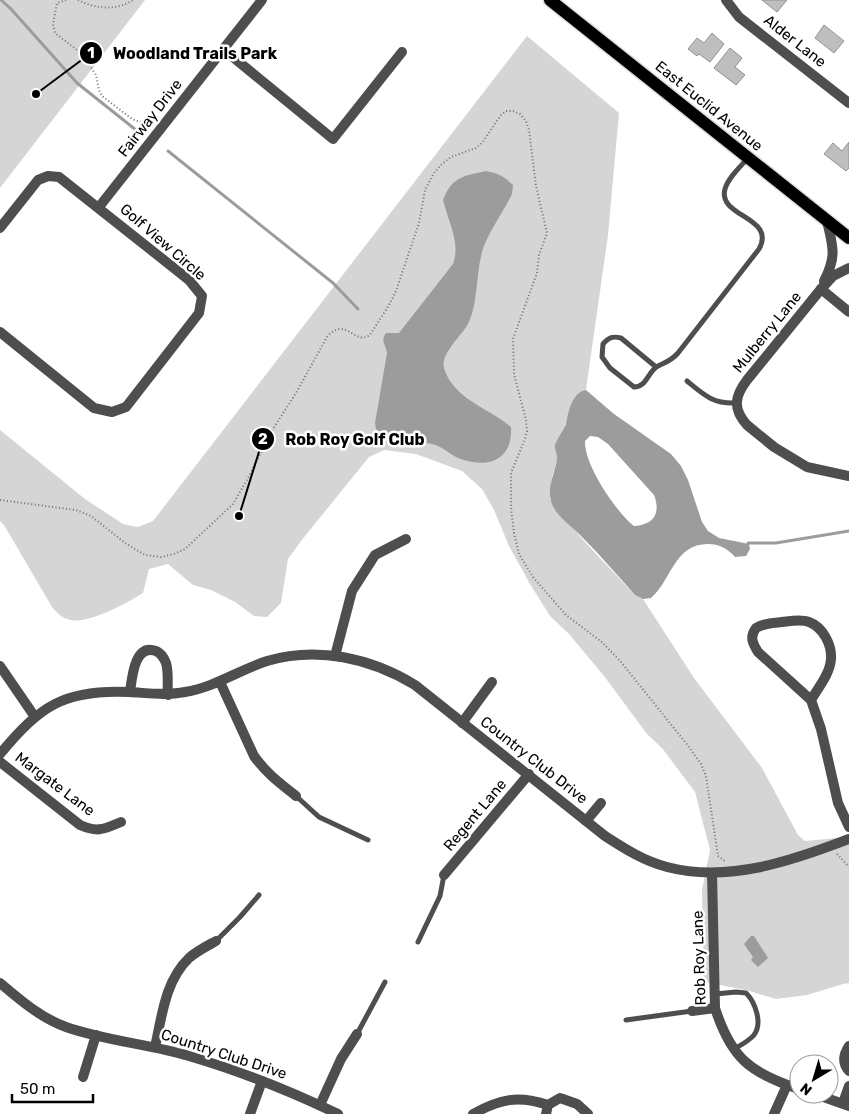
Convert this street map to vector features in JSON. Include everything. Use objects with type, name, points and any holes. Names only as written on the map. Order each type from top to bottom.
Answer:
[{"type":"main road","name":"East Euclid Avenue","points":[[550,0],[849,238]]},
{"type":"street","name":"Fairway Drive","points":[[99,207],[262,0]]},
{"type":"street","name":"Alder Lane","points":[[726,0],[738,17],[849,103]]},
{"type":"street","points":[[223,49],[333,139],[402,52]]},
{"type":"street","name":"Golf View Circle","points":[[0,228],[38,180],[48,176],[59,177],[189,280],[202,296],[200,314],[126,407],[112,412],[94,408],[0,332]]},
{"type":"street","name":"Mulberry Lane","points":[[821,289],[832,266],[833,253],[827,221]]},
{"type":"street","name":"Mulberry Lane","points":[[736,403],[738,395],[747,380],[821,289],[833,276],[849,268]]},
{"type":"street","points":[[821,289],[849,312]]},
{"type":"street","points":[[736,403],[741,418],[747,425],[790,458],[807,468],[849,476]]},
{"type":"street","points":[[335,656],[352,591],[375,555],[406,539]]},
{"type":"street","points":[[811,700],[829,670],[831,659],[830,648],[821,630],[808,621],[798,620],[767,624],[756,628],[752,638],[758,652],[811,700],[821,729],[838,802],[849,827]]},
{"type":"street","points":[[130,692],[135,662],[139,655],[150,650],[162,656],[166,664],[168,695]]},
{"type":"street","name":"Country Club Drive","points":[[0,754],[34,716],[46,708],[75,696],[105,691],[168,695],[197,690],[266,662],[288,656],[335,656],[357,660],[397,674],[415,685],[586,821],[626,850],[667,867],[712,873],[783,862],[849,840]]},
{"type":"street","points":[[0,666],[34,716]]},
{"type":"street","points":[[220,682],[254,756],[267,772],[296,796]]},
{"type":"street","name":"Country Club Drive","points":[[462,723],[492,682]]},
{"type":"street","name":"Margate Lane","points":[[0,762],[80,825],[90,829],[101,830],[121,822]]},
{"type":"street","name":"Regent Lane","points":[[444,875],[529,774]]},
{"type":"street","name":"Country Club Drive","points":[[586,821],[601,803]]},
{"type":"street","name":"Rob Roy Lane","points":[[712,873],[714,994],[715,1008],[722,1028],[734,1049],[749,1066],[762,1075],[787,1085]]},
{"type":"street","points":[[155,1047],[172,981],[191,956],[216,941]]},
{"type":"street","name":"Country Club Drive","points":[[0,983],[29,1007],[46,1018],[66,1027],[155,1047],[222,1067],[262,1081],[338,1114]]},
{"type":"street","points":[[692,1011],[715,1008]]},
{"type":"street","points":[[320,1105],[341,1059],[357,1034]]},
{"type":"street","points":[[82,1077],[96,1035]]},
{"type":"street","points":[[849,1046],[844,1054],[844,1064],[849,1072]]},
{"type":"street","points":[[250,1114],[262,1081]]},
{"type":"street","points":[[774,1114],[787,1085]]},
{"type":"street","points":[[846,1104],[849,1086]]},
{"type":"street","points":[[473,1114],[492,1104],[509,1099],[527,1098],[547,1109],[560,1098],[569,1100],[577,1104],[588,1114]]},
{"type":"lane","points":[[656,367],[621,338],[610,337],[603,344],[602,357],[605,363],[634,387],[642,385],[656,367],[671,361],[678,353],[762,242],[761,230],[726,203],[724,197],[725,186],[748,158]]},
{"type":"lane","points":[[687,381],[701,393],[716,402],[725,404],[736,403]]},
{"type":"lane","points":[[296,796],[319,817],[368,840]]},
{"type":"lane","points":[[418,942],[440,896],[444,875]]},
{"type":"lane","points":[[216,941],[240,918],[259,895]]},
{"type":"lane","points":[[357,1034],[385,982]]},
{"type":"lane","points":[[714,994],[746,993],[751,998],[757,1014],[758,1025],[754,1034],[734,1049]]},
{"type":"lane","points":[[626,1020],[692,1011]]},
{"type":"path","points":[[66,0],[57,4],[53,24],[55,33],[82,54],[96,75],[102,96],[132,119],[160,130]]},
{"type":"path","points":[[78,0],[92,6],[119,7],[133,0]]},
{"type":"path","points":[[0,500],[76,510],[91,516],[125,543],[145,555],[160,557],[185,549],[232,504],[242,491],[273,429],[287,409],[332,331],[339,328],[360,337],[366,338],[370,335],[396,291],[419,223],[425,190],[434,173],[451,157],[476,148],[482,143],[501,115],[506,111],[520,114],[526,121],[536,186],[547,233],[539,255],[538,273],[513,339],[514,374],[527,426],[525,439],[513,468],[510,485],[514,533],[519,554],[533,577],[551,599],[566,615],[603,642],[693,752],[706,776],[718,856],[726,861]]},
{"type":"path","points":[[830,846],[849,867]]},
{"type":"shaded area","points":[[0,0],[145,0],[0,188]]},
{"type":"shaded area","points":[[527,36],[619,113],[608,235],[586,390],[577,396],[569,411],[564,430],[556,442],[555,449],[558,457],[552,477],[550,499],[591,548],[635,595],[643,599],[694,678],[762,768],[798,835],[805,841],[838,838],[849,841],[849,983],[807,995],[776,999],[746,990],[704,982],[702,890],[710,850],[695,792],[662,748],[647,734],[604,676],[569,634],[550,616],[509,546],[494,510],[482,489],[462,471],[416,454],[384,450],[369,457],[288,559],[281,603],[267,617],[254,616],[235,602],[211,590],[193,585],[168,564],[149,569],[143,593],[128,602],[108,612],[87,619],[67,619],[52,607],[0,521],[0,430],[85,499],[123,524],[138,527],[153,521]]},
{"type":"shaded area","points":[[486,171],[500,175],[510,182],[513,185],[512,194],[488,237],[482,252],[474,305],[469,322],[445,356],[444,362],[444,368],[455,388],[511,427],[508,448],[502,455],[496,460],[478,463],[458,458],[441,447],[422,442],[391,439],[376,429],[375,423],[387,353],[383,341],[384,336],[386,333],[399,333],[453,264],[456,248],[443,200],[446,192],[459,179]]},
{"type":"shaded area","points":[[586,390],[614,414],[671,454],[681,466],[688,480],[702,522],[708,531],[719,538],[749,544],[750,549],[746,556],[735,557],[726,549],[716,545],[697,546],[688,550],[680,557],[658,591],[651,598],[643,599],[635,595],[590,545],[560,516],[551,501],[551,485],[557,457],[555,445],[566,424],[574,399]],"holes":[[[590,436],[598,437],[608,444],[654,495],[657,507],[656,512],[654,517],[647,523],[634,526],[610,499],[595,475],[586,451],[585,441]]]},
{"type":"shaded area","points":[[751,936],[754,936],[768,958],[758,967],[751,960],[753,957],[744,944]]},
{"type":"building","points":[[762,0],[787,0],[777,12]]},
{"type":"building","points":[[824,25],[844,41],[834,53],[815,38]]},
{"type":"building","points":[[712,33],[724,44],[710,62],[688,49],[697,38],[704,43]]},
{"type":"building","points":[[730,48],[742,58],[735,67],[745,75],[736,85],[714,68]]},
{"type":"building","points":[[849,142],[849,168],[846,171],[824,154],[833,143],[842,151]]},
{"type":"waterway","points":[[1,0],[77,83],[136,130]]},
{"type":"waterway","points":[[168,151],[333,283],[358,309]]},
{"type":"waterway","points":[[748,543],[776,543],[849,531]]},
{"type":"place","name":"Woodland Trails Park","points":[[36,94]]},
{"type":"place","name":"Rob Roy Golf Club","points":[[239,516]]}]
